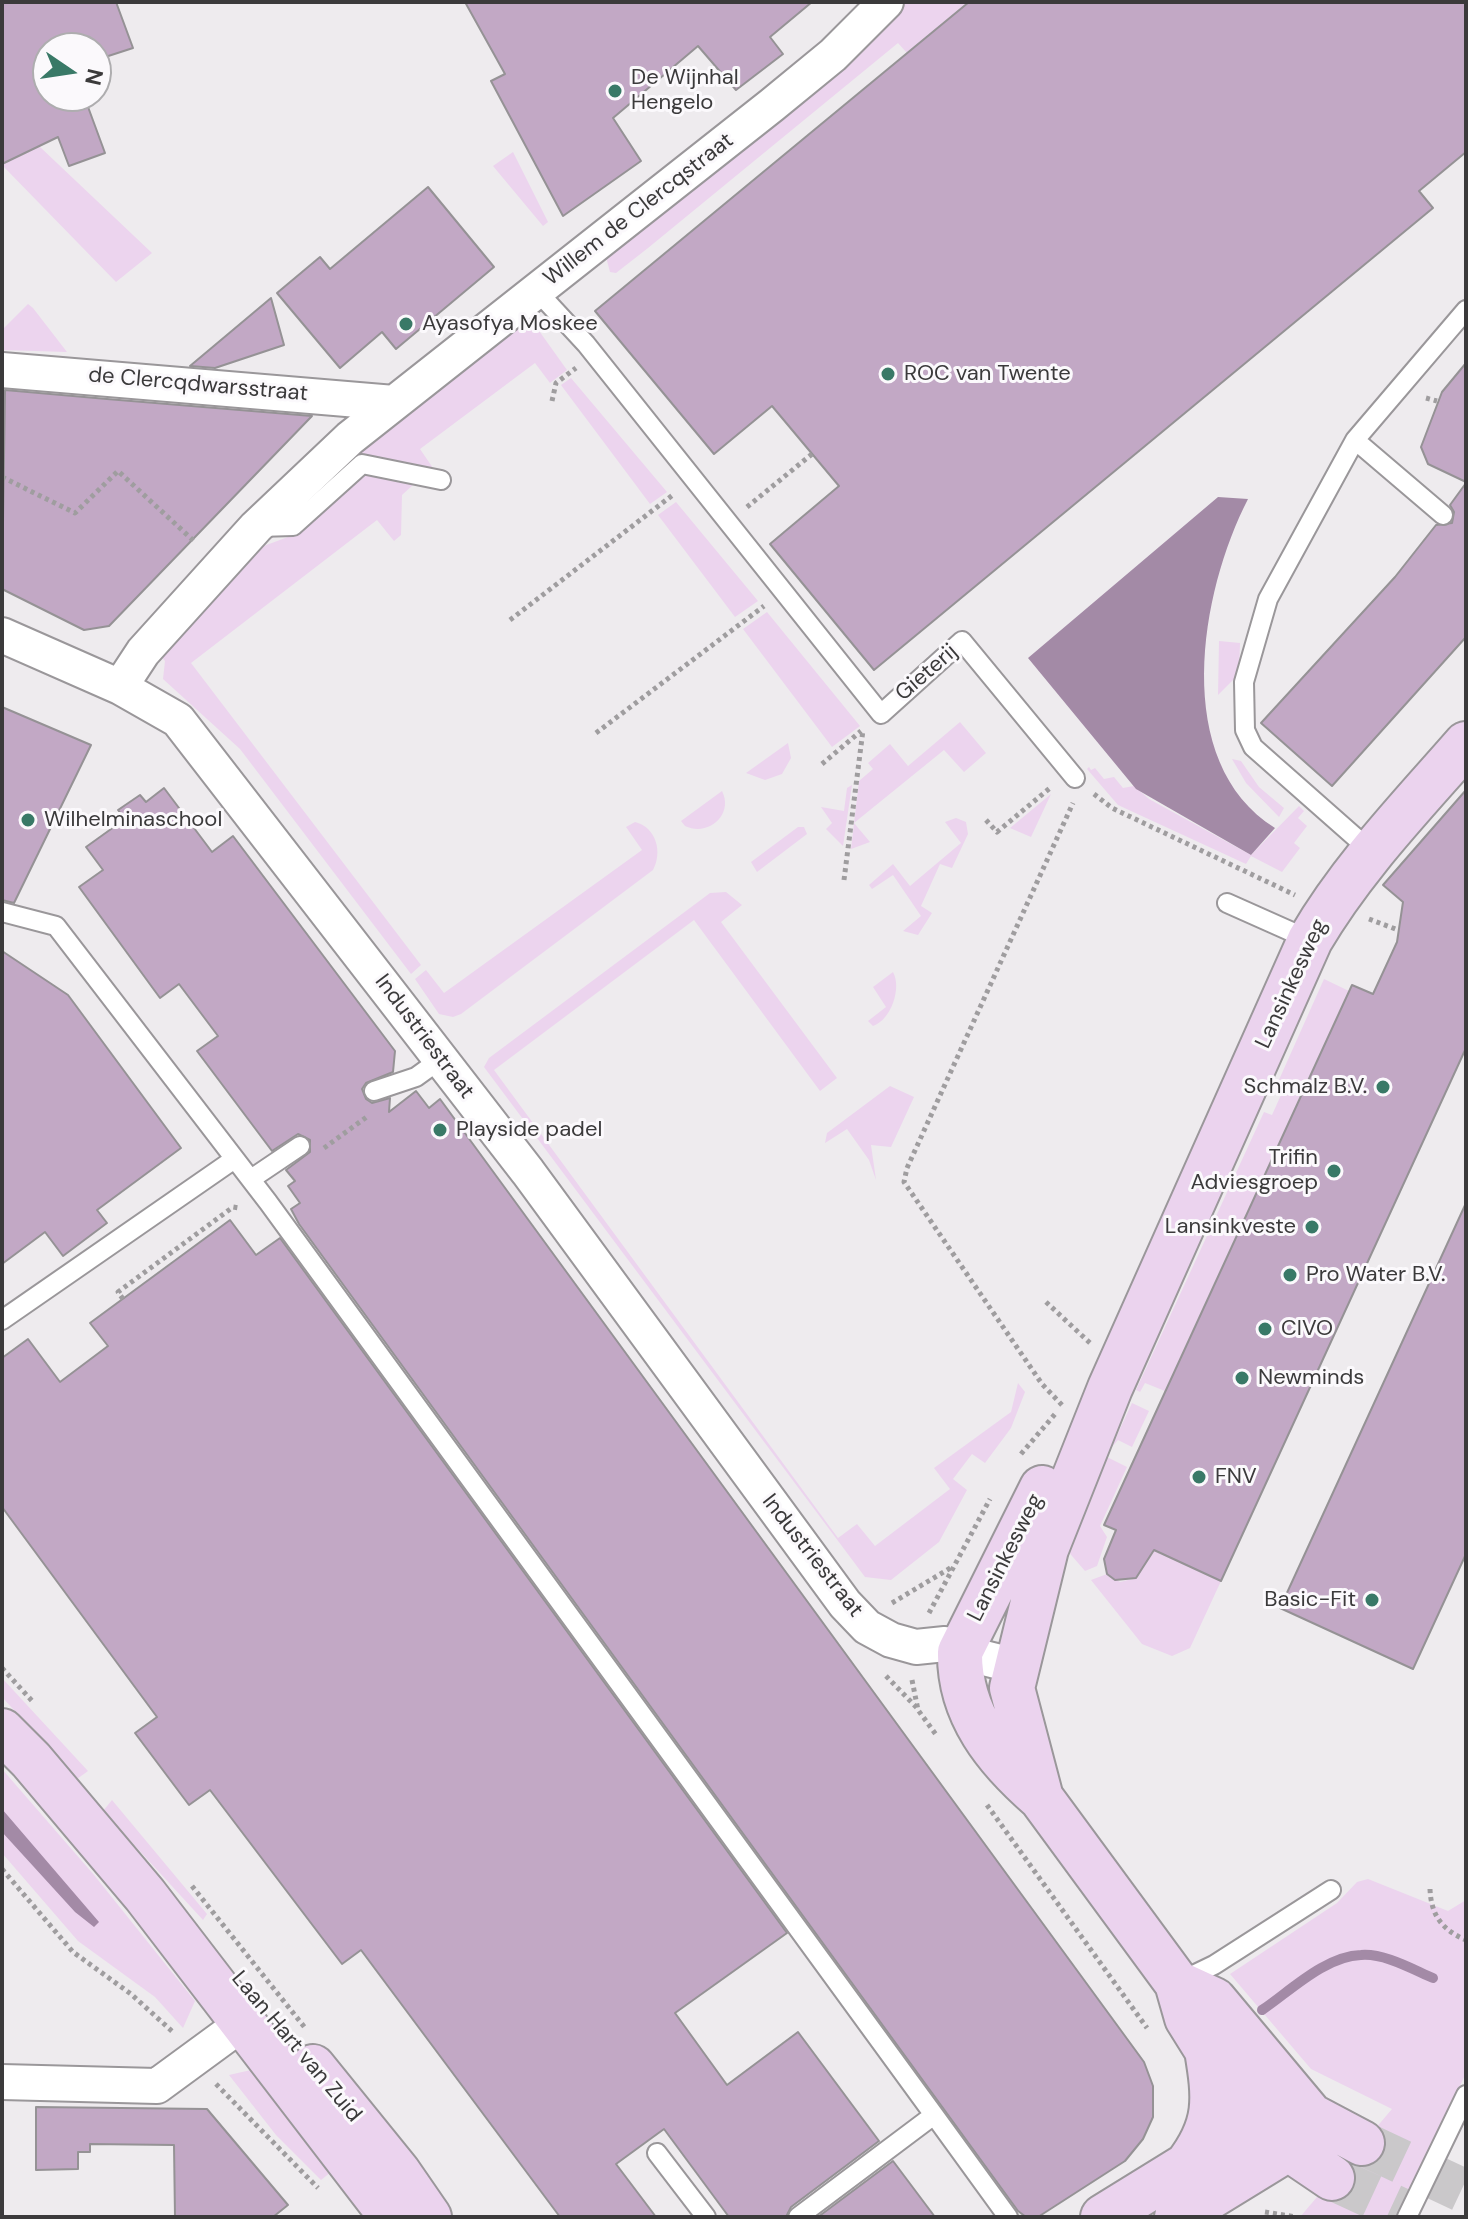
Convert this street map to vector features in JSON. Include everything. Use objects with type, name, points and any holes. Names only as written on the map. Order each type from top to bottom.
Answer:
[{"type":"main road","name":"Lansinkesweg","points":[[960,1652],[1104,1370],[1320,922],[1372,852],[1466,744]]},
{"type":"main road","name":"Lansinkesweg","points":[[1016,1666],[1046,1549],[1104,1370]]},
{"type":"main road","points":[[960,1652],[959,1676],[966,1702],[981,1733],[1014,1774],[1041,1798],[1177,1983],[1187,2018],[1207,2050],[1289,2127],[1362,2143]]},
{"type":"main road","points":[[1016,1666],[1012,1688],[1041,1798]]},
{"type":"main road","name":"Laan Hart van Zuid","points":[[2,1731],[31,1760],[145,1895],[392,2217]]},
{"type":"main road","name":"Laan Hart van Zuid","points":[[145,1895],[184,1920],[224,1961],[379,2148],[429,2217]]},
{"type":"main road","points":[[1177,1983],[1214,2000],[1307,2163],[1332,2178]]},
{"type":"main road","points":[[1186,2166],[1201,2146],[1215,2098],[1207,2050]]},
{"type":"main road","points":[[1103,2217],[1186,2166],[1289,2127]]},
{"type":"main road","points":[[1177,2217],[1289,2127]]},
{"type":"street","name":"Willem de Clercqstraat","points":[[120,687],[143,652],[256,527],[350,438],[821,65],[886,2]]},
{"type":"street","name":"de Clercqdwarsstraat","points":[[2,370],[394,403]]},
{"type":"street","name":"Industriestraat","points":[[2,635],[120,687],[178,720],[441,1059],[845,1604],[867,1627],[891,1640],[916,1647],[934,1642],[1016,1666]]},
{"type":"street","points":[[2,2082],[157,2086],[243,2023]]},
{"type":"lane","name":"Gieterij","points":[[537,291],[594,354],[881,714],[962,641],[1072,775]]},
{"type":"lane","points":[[1372,852],[1253,747],[1245,730],[1242,712],[1244,682],[1268,599],[1355,440],[1466,310]]},
{"type":"lane","points":[[1355,440],[1443,515]]},
{"type":"lane","points":[[256,527],[293,526],[362,464],[441,480]]},
{"type":"lane","points":[[1227,903],[1320,922]]},
{"type":"lane","points":[[2,912],[56,926],[233,1160],[251,1179],[1008,2217]]},
{"type":"lane","points":[[374,1091],[416,1077],[441,1059]]},
{"type":"lane","points":[[251,1179],[300,1146]]},
{"type":"lane","points":[[2,1320],[233,1160]]},
{"type":"lane","points":[[1177,1983],[1214,1965],[1331,1890]]},
{"type":"lane","points":[[1407,2217],[1466,2095]]},
{"type":"lane","points":[[798,2217],[934,2115]]},
{"type":"lane","points":[[657,2153],[706,2217]]},
{"type":"path","points":[[552,401],[556,383],[594,354]]},
{"type":"path","points":[[728,522],[812,454]]},
{"type":"path","points":[[2,477],[75,513],[118,471],[220,566]]},
{"type":"path","points":[[510,620],[694,479]]},
{"type":"path","points":[[596,733],[784,592]]},
{"type":"path","points":[[822,764],[881,714]]},
{"type":"path","points":[[844,880],[863,729]]},
{"type":"path","points":[[986,820],[997,832],[1072,775]]},
{"type":"path","points":[[1072,775],[1112,808],[1305,899],[1320,922]]},
{"type":"path","points":[[1063,1406],[1042,1384],[904,1182],[907,1168],[1075,798],[1072,775]]},
{"type":"path","points":[[1046,1302],[1078,1329],[1104,1370]]},
{"type":"path","points":[[845,1604],[883,1609],[955,1566]]},
{"type":"path","points":[[916,1647],[911,1677],[918,1710],[946,1748]]},
{"type":"path","points":[[983,1800],[1150,2031]]},
{"type":"path","points":[[1430,1889],[1435,1917],[1446,1929],[1466,1940]]},
{"type":"path","points":[[1273,2207],[1265,2212],[1296,2217]]},
{"type":"shaded area","points":[[903,2],[969,2],[907,53],[898,43],[648,248],[616,273],[610,272],[606,257],[615,246],[765,130],[870,36]]},
{"type":"shaded area","points":[[39,146],[152,253],[116,282],[2,165],[2,158],[5,163]]},
{"type":"shaded area","points":[[513,152],[548,222],[543,226],[493,166]]},
{"type":"shaded area","points":[[28,304],[67,352],[2,350],[2,330]]},
{"type":"shaded area","points":[[527,314],[567,370],[550,383],[535,363],[420,449],[433,468],[357,456],[356,454]]},
{"type":"shaded area","points":[[571,378],[667,492],[650,504],[561,385]]},
{"type":"shaded area","points":[[366,475],[414,484],[402,495],[401,535],[394,541],[377,520],[191,663],[421,965],[411,974],[240,749],[163,679],[165,661],[158,653],[261,547],[288,537],[311,522]]},
{"type":"shaded area","points":[[1218,497],[1248,499],[1217,580],[1208,627],[1204,674],[1208,719],[1220,762],[1242,799],[1275,828],[1251,855],[1136,789],[1028,658]]},
{"type":"shaded area","points":[[676,502],[758,601],[735,617],[658,515]]},
{"type":"shaded area","points":[[767,612],[860,726],[832,747],[743,629]]},
{"type":"shaded area","points":[[1219,641],[1240,643],[1239,674],[1218,695]]},
{"type":"shaded area","points":[[960,722],[986,753],[964,772],[944,750],[854,823],[859,781],[873,769],[868,763],[890,744],[908,766]]},
{"type":"shaded area","points":[[788,743],[791,758],[782,774],[765,780],[746,773]]},
{"type":"shaded area","points":[[1232,759],[1241,761],[1259,787],[1284,808],[1279,817],[1246,783]]},
{"type":"shaded area","points":[[1089,767],[1091,770],[1095,768],[1104,779],[1114,777],[1123,788],[1134,786],[1149,799],[1251,855],[1299,806],[1304,811],[1298,818],[1307,826],[1294,843],[1300,848],[1282,872],[1251,856],[1246,864],[1118,805],[1087,769]]},
{"type":"shaded area","points":[[852,785],[843,846],[826,829],[832,823],[821,807],[844,811],[847,788]]},
{"type":"shaded area","points":[[722,791],[725,808],[717,822],[702,829],[685,826],[681,821]]},
{"type":"shaded area","points":[[1051,794],[1031,837],[1010,828]]},
{"type":"shaded area","points":[[956,818],[966,822],[968,834],[952,868],[940,864],[921,906],[932,913],[918,935],[903,931],[921,916],[893,875],[872,889],[869,885],[893,864],[910,886],[961,843],[945,822]]},
{"type":"shaded area","points":[[635,822],[648,829],[656,841],[657,856],[653,870],[461,1014],[453,1017],[439,1014],[415,979],[426,970],[444,993],[642,850],[626,827]]},
{"type":"shaded area","points":[[854,823],[870,842],[851,849]]},
{"type":"shaded area","points":[[798,827],[804,827],[807,834],[757,872],[751,862]]},
{"type":"shaded area","points":[[726,892],[742,905],[721,922],[837,1078],[820,1091],[694,920],[494,1070],[838,1538],[857,1524],[875,1546],[950,1489],[934,1468],[1011,1412],[1018,1383],[1025,1392],[1011,1428],[985,1463],[972,1454],[953,1479],[967,1490],[939,1542],[891,1580],[865,1577],[484,1067],[489,1058],[710,893]]},
{"type":"shaded area","points":[[893,972],[896,986],[893,1003],[885,1017],[873,1026],[868,1021],[886,1007],[873,987]]},
{"type":"shaded area","points":[[1324,979],[1349,991],[1165,1391],[1145,1383],[1140,1392],[1136,1390],[1264,1112],[1272,1115],[1281,1095],[1274,1091]]},
{"type":"shaded area","points":[[890,1086],[914,1097],[891,1147],[871,1145],[876,1180],[869,1160],[847,1129],[825,1143],[827,1133]]},
{"type":"shaded area","points":[[1132,1403],[1149,1411],[1132,1447],[1118,1440],[1111,1448]]},
{"type":"shaded area","points":[[1107,1457],[1127,1467],[1100,1526],[1107,1537],[1097,1566],[1085,1571],[1066,1549]]},
{"type":"shaded area","points":[[1151,1549],[1221,1581],[1190,1648],[1172,1656],[1142,1644],[1091,1580],[1107,1574],[1120,1582],[1136,1578]]},
{"type":"shaded area","points":[[2,1678],[88,1771],[77,1779],[2,1697]]},
{"type":"shaded area","points":[[2,1769],[94,1875],[195,2001],[183,2028],[155,1997],[78,1941],[2,1853]]},
{"type":"shaded area","points":[[112,1800],[207,1914],[203,1920],[103,1811]]},
{"type":"shaded area","points":[[2,1809],[99,1922],[94,1927],[75,1912],[2,1832]]},
{"type":"shaded area","points":[[1368,1879],[1448,1911],[1466,1900],[1466,2073],[1398,2217],[1300,2217],[1392,2109],[1311,2069],[1230,1974],[1337,1903],[1357,1882]]},
{"type":"shaded area","points":[[251,2070],[331,2172],[321,2180],[276,2135],[229,2075]]},
{"type":"building","points":[[2,2],[116,2],[133,48],[112,55],[112,32],[32,32],[32,112],[90,112],[105,153],[69,166],[58,137],[2,164]]},
{"type":"building","points":[[465,2],[812,2],[770,37],[783,54],[736,90],[698,46],[613,118],[641,161],[563,216],[491,81],[505,74]]},
{"type":"building","points":[[969,2],[1466,2],[1466,152],[1419,191],[1433,208],[874,670],[770,544],[839,486],[772,406],[714,454],[595,311]]},
{"type":"building","points":[[428,187],[494,267],[396,349],[382,332],[340,368],[277,293],[320,257],[330,269]]},
{"type":"building","points":[[271,298],[284,345],[215,368],[190,366]]},
{"type":"building","points":[[1466,363],[1466,482],[1428,464],[1421,447],[1442,392]]},
{"type":"building","points":[[5,390],[312,416],[109,626],[84,630],[2,589]]},
{"type":"building","points":[[1466,483],[1466,637],[1332,786],[1261,723],[1395,577],[1436,525],[1452,523],[1454,512],[1450,505]]},
{"type":"building","name":"Wilhelminaschool","points":[[2,707],[91,745],[14,903],[2,900]]},
{"type":"building","points":[[164,788],[212,852],[233,836],[395,1051],[393,1072],[366,1083],[362,1089],[366,1099],[372,1103],[390,1098],[389,1112],[416,1091],[429,1108],[440,1099],[1144,2062],[1153,2086],[1153,2117],[1143,2139],[1125,2161],[1038,2217],[1026,2217],[1018,2211],[299,1224],[291,1209],[300,1203],[288,1186],[295,1181],[286,1170],[310,1152],[310,1140],[298,1134],[272,1151],[197,1051],[218,1036],[179,984],[160,998],[79,887],[103,870],[86,847],[125,819],[118,810],[140,795],[146,802]]},
{"type":"building","name":"Lansinkveste","points":[[1466,790],[1466,1048],[1221,1581],[1154,1550],[1136,1578],[1115,1580],[1107,1574],[1104,1559],[1116,1530],[1104,1525],[1352,985],[1373,994],[1397,942],[1403,902],[1383,885]]},
{"type":"building","points":[[2,951],[68,995],[181,1148],[97,1210],[107,1223],[63,1256],[45,1232],[2,1264]]},
{"type":"building","points":[[1466,1203],[1466,1554],[1413,1669],[1280,1608]]},
{"type":"building","points":[[230,1220],[256,1255],[280,1238],[787,1933],[675,2013],[727,2085],[798,2032],[879,2141],[791,2207],[786,2217],[729,2217],[664,2129],[616,2164],[656,2217],[560,2217],[361,1950],[342,1964],[210,1790],[189,1805],[135,1733],[157,1717],[2,1507],[2,1358],[28,1339],[60,1382],[108,1346],[90,1323]]},
{"type":"building","points":[[36,2107],[207,2109],[288,2205],[273,2217],[175,2217],[174,2145],[90,2144],[90,2152],[78,2152],[78,2169],[36,2170]]},
{"type":"building","points":[[893,2161],[935,2217],[818,2217]]},
{"type":"waterway","points":[[1262,2010],[1321,1968],[1348,1957],[1379,1956],[1433,1978]]},
{"type":"tunnel","points":[[1362,2143],[1466,2192]]},
{"type":"tunnel","points":[[1332,2178],[1416,2217]]},
{"type":"place","name":"De Wijnhal Hengelo","points":[[615,91]]},
{"type":"place","name":"Ayasofya Moskee","points":[[406,324]]},
{"type":"place","name":"ROC van Twente","points":[[888,374]]},
{"type":"place","name":"Wilhelminaschool","points":[[28,820]]},
{"type":"place","name":"Schmalz B.V.","points":[[1383,1087]]},
{"type":"place","name":"Playside padel","points":[[440,1130]]},
{"type":"place","name":"Trifin Adviesgroep","points":[[1334,1171]]},
{"type":"place","name":"Lansinkveste","points":[[1312,1227]]},
{"type":"place","name":"Pro Water B.V.","points":[[1290,1275]]},
{"type":"place","name":"CIVO","points":[[1265,1329]]},
{"type":"place","name":"Newminds","points":[[1242,1378]]},
{"type":"place","name":"FNV","points":[[1199,1477]]},
{"type":"place","name":"Basic-Fit","points":[[1372,1600]]}]
